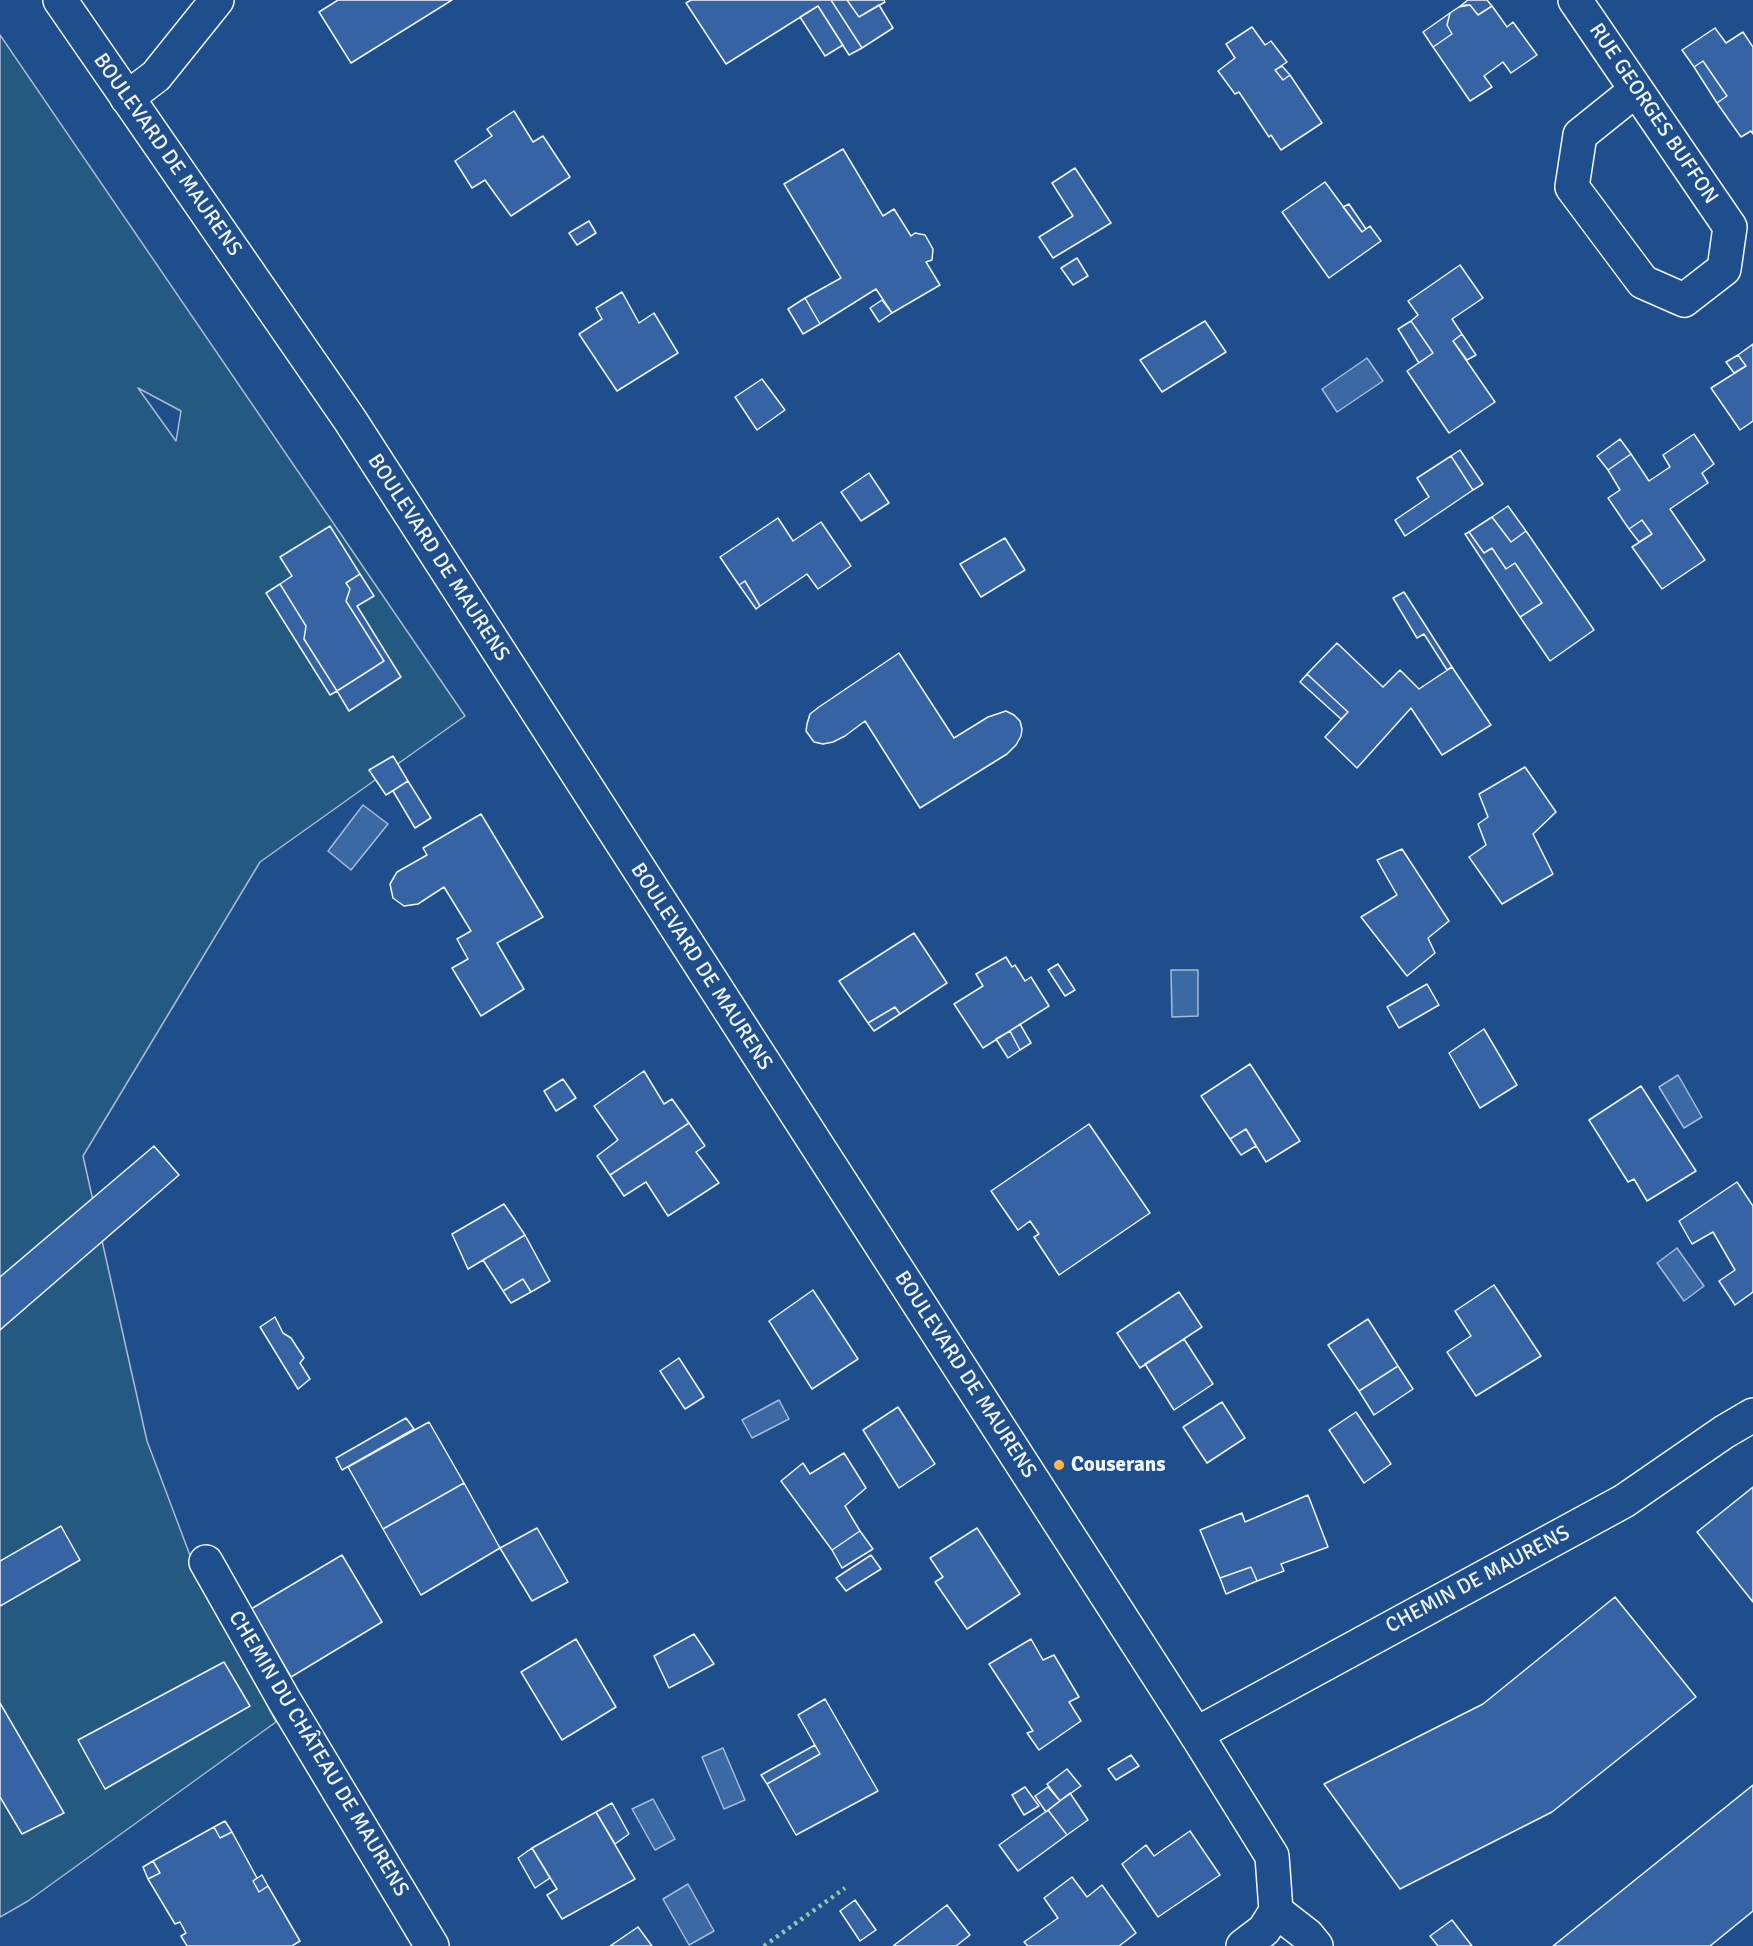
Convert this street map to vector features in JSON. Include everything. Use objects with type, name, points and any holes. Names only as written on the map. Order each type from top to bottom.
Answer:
[{"type":"street","name":"BOULEVARD DE MAURENS","points":[[60,0],[350,420],[1196,1734],[1272,1856],[1276,1911]]},
{"type":"street","points":[[128,98],[156,76],[217,0]]},
{"type":"street","name":"RUE GEORGES BUFFON","points":[[1575,0],[1730,227],[1724,270],[1683,300],[1643,282],[1572,188],[1580,135],[1636,90]]},
{"type":"street","name":"CHEMIN DE MAURENS","points":[[1196,1734],[1624,1501],[1724,1432],[1753,1415]]},
{"type":"street","name":"CHEMIN DU CHÂTEAU DE MAURENS","points":[[206,1562],[284,1700],[432,1946]]},
{"type":"street","points":[[1243,1946],[1264,1930],[1276,1911],[1307,1935],[1316,1946]]},
{"type":"shaded area","points":[[0,35],[465,716],[260,862],[83,1156],[147,1441],[191,1558],[276,1722],[28,1901],[0,1917]],"holes":[[[138,388],[181,411],[176,441]]]},
{"type":"shaded area","points":[[1367,358],[1383,381],[1337,412],[1322,389]]},
{"type":"shaded area","points":[[363,805],[388,824],[351,870],[328,851]]},
{"type":"shaded area","points":[[1171,970],[1198,970],[1198,1016],[1172,1017]]},
{"type":"shaded area","points":[[1678,1075],[1702,1117],[1684,1128],[1659,1087]]},
{"type":"shaded area","points":[[1677,1248],[1704,1286],[1684,1301],[1657,1263]]},
{"type":"shaded area","points":[[779,1400],[789,1419],[752,1438],[742,1420]]},
{"type":"shaded area","points":[[723,1748],[745,1800],[724,1809],[702,1757]]},
{"type":"shaded area","points":[[653,1799],[675,1839],[655,1850],[632,1809]]},
{"type":"shaded area","points":[[688,1884],[714,1931],[689,1945],[663,1899]]},
{"type":"building","points":[[338,0],[452,0],[351,63],[319,12]]},
{"type":"building","points":[[691,0],[831,0],[862,48],[849,55],[818,6],[726,64],[686,3]]},
{"type":"building","points":[[831,0],[847,0],[859,17],[879,5],[893,28],[862,48]]},
{"type":"building","points":[[847,0],[884,0],[885,2],[859,17]]},
{"type":"building","points":[[1468,0],[1487,0],[1492,6],[1478,15],[1470,5],[1459,7]]},
{"type":"building","points":[[1470,5],[1478,15],[1492,6],[1507,27],[1513,22],[1537,55],[1511,73],[1503,62],[1484,76],[1492,87],[1470,101],[1433,47],[1452,34],[1447,25],[1450,13]]},
{"type":"building","points":[[818,6],[843,45],[825,56],[800,17]]},
{"type":"building","points":[[1450,13],[1447,25],[1452,34],[1433,47],[1423,32]]},
{"type":"building","points":[[1252,27],[1265,45],[1271,41],[1287,62],[1275,70],[1283,80],[1290,75],[1322,123],[1281,150],[1271,135],[1269,137],[1239,92],[1235,94],[1218,71],[1235,58],[1226,44]]},
{"type":"building","points":[[1715,28],[1726,43],[1743,32],[1753,47],[1753,134],[1751,131],[1741,137],[1717,103],[1727,96],[1703,61],[1694,67],[1682,50]]},
{"type":"building","points":[[1703,61],[1727,96],[1717,103],[1694,67]]},
{"type":"building","points":[[1282,66],[1290,75],[1283,80],[1275,70]]},
{"type":"building","points":[[514,111],[533,142],[543,136],[570,177],[511,216],[485,180],[472,188],[455,161],[492,136],[487,129]]},
{"type":"building","points":[[843,149],[883,216],[894,209],[911,236],[915,233],[925,235],[933,249],[932,260],[926,262],[940,285],[892,313],[876,289],[820,324],[805,298],[841,278],[784,184]]},
{"type":"building","points":[[1075,168],[1111,223],[1053,258],[1039,237],[1073,216],[1052,183]]},
{"type":"building","points":[[1325,182],[1362,232],[1370,226],[1381,241],[1329,278],[1282,212]]},
{"type":"building","points":[[1349,204],[1366,229],[1362,232],[1343,207]]},
{"type":"building","points":[[589,221],[596,233],[577,245],[569,233]]},
{"type":"building","points":[[1077,258],[1088,276],[1073,285],[1061,268]]},
{"type":"building","points":[[1460,265],[1483,298],[1452,319],[1462,334],[1453,341],[1495,402],[1449,433],[1407,371],[1433,353],[1411,321],[1418,315],[1408,301]]},
{"type":"building","points":[[622,292],[639,323],[654,313],[678,353],[617,391],[579,334],[602,319],[596,308]]},
{"type":"building","points":[[805,298],[820,324],[803,334],[788,309]]},
{"type":"building","points":[[882,300],[892,313],[879,322],[870,308]]},
{"type":"building","points":[[1205,321],[1226,352],[1162,392],[1140,360]]},
{"type":"building","points":[[1411,321],[1433,353],[1419,363],[1398,329]]},
{"type":"building","points":[[1462,334],[1476,355],[1467,360],[1453,341]]},
{"type":"building","points":[[1753,344],[1753,421],[1740,430],[1711,388],[1746,366],[1738,355]]},
{"type":"building","points":[[1738,355],[1746,366],[1734,373],[1726,362]]},
{"type":"building","points":[[762,379],[785,410],[757,430],[735,397]]},
{"type":"building","points":[[1694,434],[1714,464],[1702,473],[1708,483],[1670,509],[1705,560],[1662,589],[1632,547],[1652,534],[1642,520],[1629,529],[1608,498],[1620,490],[1608,470],[1631,454],[1649,481],[1670,467],[1663,455]]},
{"type":"building","points":[[1620,439],[1631,454],[1608,470],[1597,456]]},
{"type":"building","points":[[1460,450],[1483,484],[1473,490],[1451,456]]},
{"type":"building","points":[[1451,456],[1473,490],[1405,536],[1395,520],[1429,497],[1417,478]]},
{"type":"building","points":[[869,473],[889,503],[861,521],[841,492]]},
{"type":"building","points":[[1508,506],[1526,531],[1511,542],[1492,517]]},
{"type":"building","points":[[1492,517],[1511,542],[1526,531],[1594,630],[1550,661],[1520,617],[1542,603],[1515,563],[1506,569],[1492,548],[1484,553],[1469,532]]},
{"type":"building","points":[[778,518],[793,541],[821,522],[851,566],[818,589],[807,574],[760,606],[745,581],[739,585],[720,557]]},
{"type":"building","points":[[1642,520],[1652,534],[1639,542],[1629,529]]},
{"type":"building","points":[[330,526],[360,574],[346,583],[350,589],[346,601],[384,661],[337,691],[304,639],[306,626],[280,584],[292,576],[280,557]]},
{"type":"building","points":[[1469,532],[1484,553],[1492,548],[1506,569],[1515,563],[1542,603],[1520,617],[1465,534]]},
{"type":"building","points":[[1005,538],[1025,570],[981,597],[960,564]]},
{"type":"building","points":[[360,574],[374,596],[357,606],[401,677],[349,711],[337,691],[384,661],[346,601],[350,589],[346,583]]},
{"type":"building","points":[[745,581],[760,606],[756,609],[739,585]]},
{"type":"building","points":[[280,584],[306,626],[304,639],[337,691],[330,695],[266,593]]},
{"type":"building","points":[[1404,592],[1452,667],[1447,670],[1424,634],[1417,638],[1393,598]]},
{"type":"building","points":[[1337,643],[1383,687],[1400,670],[1419,689],[1452,667],[1491,725],[1442,755],[1411,708],[1357,768],[1325,737],[1348,712],[1307,674]]},
{"type":"building","points":[[899,653],[954,738],[988,717],[1006,711],[1020,721],[1022,729],[1016,745],[1007,754],[920,808],[865,721],[845,736],[823,744],[814,742],[806,731],[810,714]]},
{"type":"building","points":[[1307,674],[1348,712],[1341,719],[1300,682]]},
{"type":"building","points":[[393,756],[408,781],[386,795],[369,770]]},
{"type":"building","points":[[1525,767],[1556,812],[1533,834],[1553,874],[1502,904],[1469,857],[1486,845],[1478,824],[1488,817],[1479,794]]},
{"type":"building","points":[[408,781],[431,818],[415,828],[393,791]]},
{"type":"building","points":[[481,814],[543,917],[497,943],[524,989],[481,1016],[452,968],[468,959],[457,939],[471,931],[444,887],[418,904],[404,906],[393,898],[390,884],[397,872],[427,855],[423,848]]},
{"type":"building","points":[[1402,849],[1449,921],[1428,938],[1435,953],[1407,976],[1361,917],[1397,895],[1377,860]]},
{"type":"building","points":[[914,933],[947,983],[900,1014],[895,1007],[868,1023],[839,981]]},
{"type":"building","points":[[1006,957],[1012,967],[1015,965],[1025,981],[1031,977],[1049,1006],[983,1048],[954,1004],[983,986],[976,974]]},
{"type":"building","points":[[1058,964],[1075,990],[1065,996],[1048,970]]},
{"type":"building","points":[[1427,984],[1439,1005],[1399,1028],[1387,1007]]},
{"type":"building","points":[[895,1007],[900,1014],[874,1031],[868,1023]]},
{"type":"building","points":[[1020,1024],[1031,1043],[1020,1050],[1010,1031]]},
{"type":"building","points":[[1484,1029],[1517,1085],[1480,1108],[1449,1053]]},
{"type":"building","points":[[1010,1031],[1020,1050],[1008,1058],[996,1039]]},
{"type":"building","points":[[1250,1064],[1300,1141],[1266,1162],[1246,1129],[1230,1139],[1201,1096]]},
{"type":"building","points":[[644,1071],[664,1104],[672,1099],[689,1123],[610,1175],[597,1156],[618,1140],[594,1106]]},
{"type":"building","points":[[563,1079],[576,1098],[556,1111],[544,1091]]},
{"type":"building","points":[[1641,1086],[1696,1171],[1647,1201],[1634,1179],[1628,1182],[1589,1120]]},
{"type":"building","points":[[689,1123],[705,1146],[696,1152],[719,1183],[668,1216],[646,1182],[624,1196],[610,1175]]},
{"type":"building","points":[[1089,1124],[1150,1213],[1059,1275],[1034,1237],[1039,1234],[1030,1221],[1018,1230],[991,1191]]},
{"type":"building","points":[[1246,1129],[1256,1146],[1241,1155],[1230,1139]]},
{"type":"building","points":[[154,1146],[179,1175],[0,1330],[0,1277]]},
{"type":"building","points":[[1737,1182],[1753,1206],[1753,1292],[1735,1305],[1719,1281],[1735,1270],[1713,1232],[1692,1244],[1679,1221]]},
{"type":"building","points":[[504,1204],[525,1235],[468,1269],[452,1234]]},
{"type":"building","points":[[525,1235],[550,1281],[531,1292],[523,1279],[503,1291],[483,1260]]},
{"type":"building","points":[[523,1279],[531,1292],[511,1303],[503,1291]]},
{"type":"building","points":[[1494,1285],[1541,1356],[1476,1396],[1447,1352],[1471,1336],[1455,1311]]},
{"type":"building","points":[[813,1290],[858,1359],[812,1389],[769,1321]]},
{"type":"building","points":[[1179,1292],[1202,1327],[1140,1368],[1117,1333]]},
{"type":"building","points":[[275,1317],[283,1333],[291,1338],[304,1358],[300,1363],[310,1379],[298,1389],[260,1327]]},
{"type":"building","points":[[1368,1319],[1398,1366],[1359,1391],[1328,1345]]},
{"type":"building","points":[[1184,1339],[1213,1384],[1174,1410],[1145,1364]]},
{"type":"building","points":[[679,1358],[704,1397],[685,1409],[660,1371]]},
{"type":"building","points":[[1398,1366],[1413,1389],[1374,1415],[1359,1391]]},
{"type":"building","points":[[1222,1402],[1245,1438],[1207,1463],[1183,1427]]},
{"type":"building","points":[[898,1407],[935,1464],[899,1488],[863,1430]]},
{"type":"building","points":[[1356,1412],[1391,1464],[1364,1483],[1329,1430]]},
{"type":"building","points":[[406,1418],[414,1429],[342,1470],[336,1458]]},
{"type":"building","points":[[429,1422],[464,1483],[383,1529],[348,1467]]},
{"type":"building","points":[[844,1453],[866,1488],[845,1506],[860,1531],[832,1550],[781,1481],[803,1463],[810,1474]]},
{"type":"building","points":[[464,1483],[500,1548],[421,1595],[383,1529]]},
{"type":"building","points":[[1753,1487],[1753,1602],[1697,1532]]},
{"type":"building","points":[[1308,1495],[1328,1547],[1281,1564],[1284,1571],[1257,1581],[1251,1567],[1220,1578],[1200,1530],[1242,1513],[1245,1522]]},
{"type":"building","points":[[61,1526],[80,1560],[0,1606],[0,1561]]},
{"type":"building","points":[[537,1528],[568,1582],[532,1601],[500,1548]]},
{"type":"building","points":[[977,1528],[1020,1594],[967,1629],[935,1582],[943,1577],[930,1558]]},
{"type":"building","points":[[860,1531],[873,1549],[842,1568],[832,1550]]},
{"type":"building","points":[[342,1555],[382,1622],[291,1677],[251,1609]]},
{"type":"building","points":[[871,1555],[881,1569],[846,1591],[836,1578]]},
{"type":"building","points":[[1251,1567],[1257,1581],[1226,1594],[1220,1578]]},
{"type":"building","points":[[1615,1597],[1696,1697],[1552,1812],[1400,1889],[1324,1784],[1483,1704]]},
{"type":"building","points":[[694,1634],[714,1664],[669,1688],[654,1656]]},
{"type":"building","points":[[576,1639],[616,1707],[562,1740],[521,1672]]},
{"type":"building","points":[[1031,1639],[1043,1660],[1054,1655],[1079,1697],[1069,1702],[1081,1721],[1039,1750],[1027,1733],[1033,1731],[989,1664]]},
{"type":"building","points":[[224,1662],[250,1706],[105,1789],[78,1740]]},
{"type":"building","points":[[825,1699],[878,1791],[796,1835],[767,1784],[820,1754],[798,1715]]},
{"type":"building","points":[[0,1703],[64,1813],[22,1834],[0,1797]]},
{"type":"building","points":[[815,1745],[820,1754],[767,1784],[761,1775]]},
{"type":"building","points":[[1131,1755],[1139,1766],[1116,1780],[1108,1769]]},
{"type":"building","points":[[1067,1769],[1081,1786],[1060,1801],[1047,1784]]},
{"type":"building","points":[[1753,1785],[1753,1911],[1710,1946],[1553,1946]]},
{"type":"building","points":[[1025,1787],[1039,1806],[1024,1815],[1012,1795]]},
{"type":"building","points":[[1048,1787],[1060,1801],[1046,1812],[1035,1796]]},
{"type":"building","points":[[1070,1793],[1088,1820],[1067,1835],[1048,1810]]},
{"type":"building","points":[[612,1803],[629,1834],[615,1844],[596,1812]]},
{"type":"building","points":[[1048,1810],[1067,1835],[1018,1871],[999,1845]]},
{"type":"building","points":[[596,1812],[635,1879],[562,1919],[547,1895],[557,1889],[532,1848]]},
{"type":"building","points":[[225,1821],[232,1832],[220,1838],[214,1827]]},
{"type":"building","points":[[214,1827],[220,1838],[232,1832],[257,1878],[253,1881],[259,1892],[268,1886],[300,1941],[292,1946],[187,1946],[181,1936],[186,1933],[180,1922],[175,1924],[148,1879],[160,1873],[153,1861]]},
{"type":"building","points":[[1190,1831],[1220,1875],[1158,1917],[1122,1864],[1146,1845],[1154,1856]]},
{"type":"building","points":[[532,1848],[550,1878],[535,1888],[518,1858]]},
{"type":"building","points":[[153,1861],[160,1873],[148,1879],[143,1867]]},
{"type":"building","points":[[262,1875],[268,1886],[259,1892],[253,1881]]},
{"type":"building","points":[[1072,1877],[1087,1897],[1102,1885],[1136,1933],[1119,1946],[1028,1946],[1024,1942],[1058,1918],[1044,1898]]},
{"type":"building","points":[[855,1900],[876,1930],[860,1941],[840,1911]]},
{"type":"building","points":[[947,1905],[970,1935],[956,1946],[893,1946]]},
{"type":"building","points":[[1452,1920],[1472,1946],[1438,1946],[1430,1936]]},
{"type":"building","points":[[638,1927],[652,1946],[610,1946]]},
{"type":"hedge","points":[[764,1946],[845,1888]]},
{"type":"place","name":"Couserans","points":[[1059,1465]]}]
